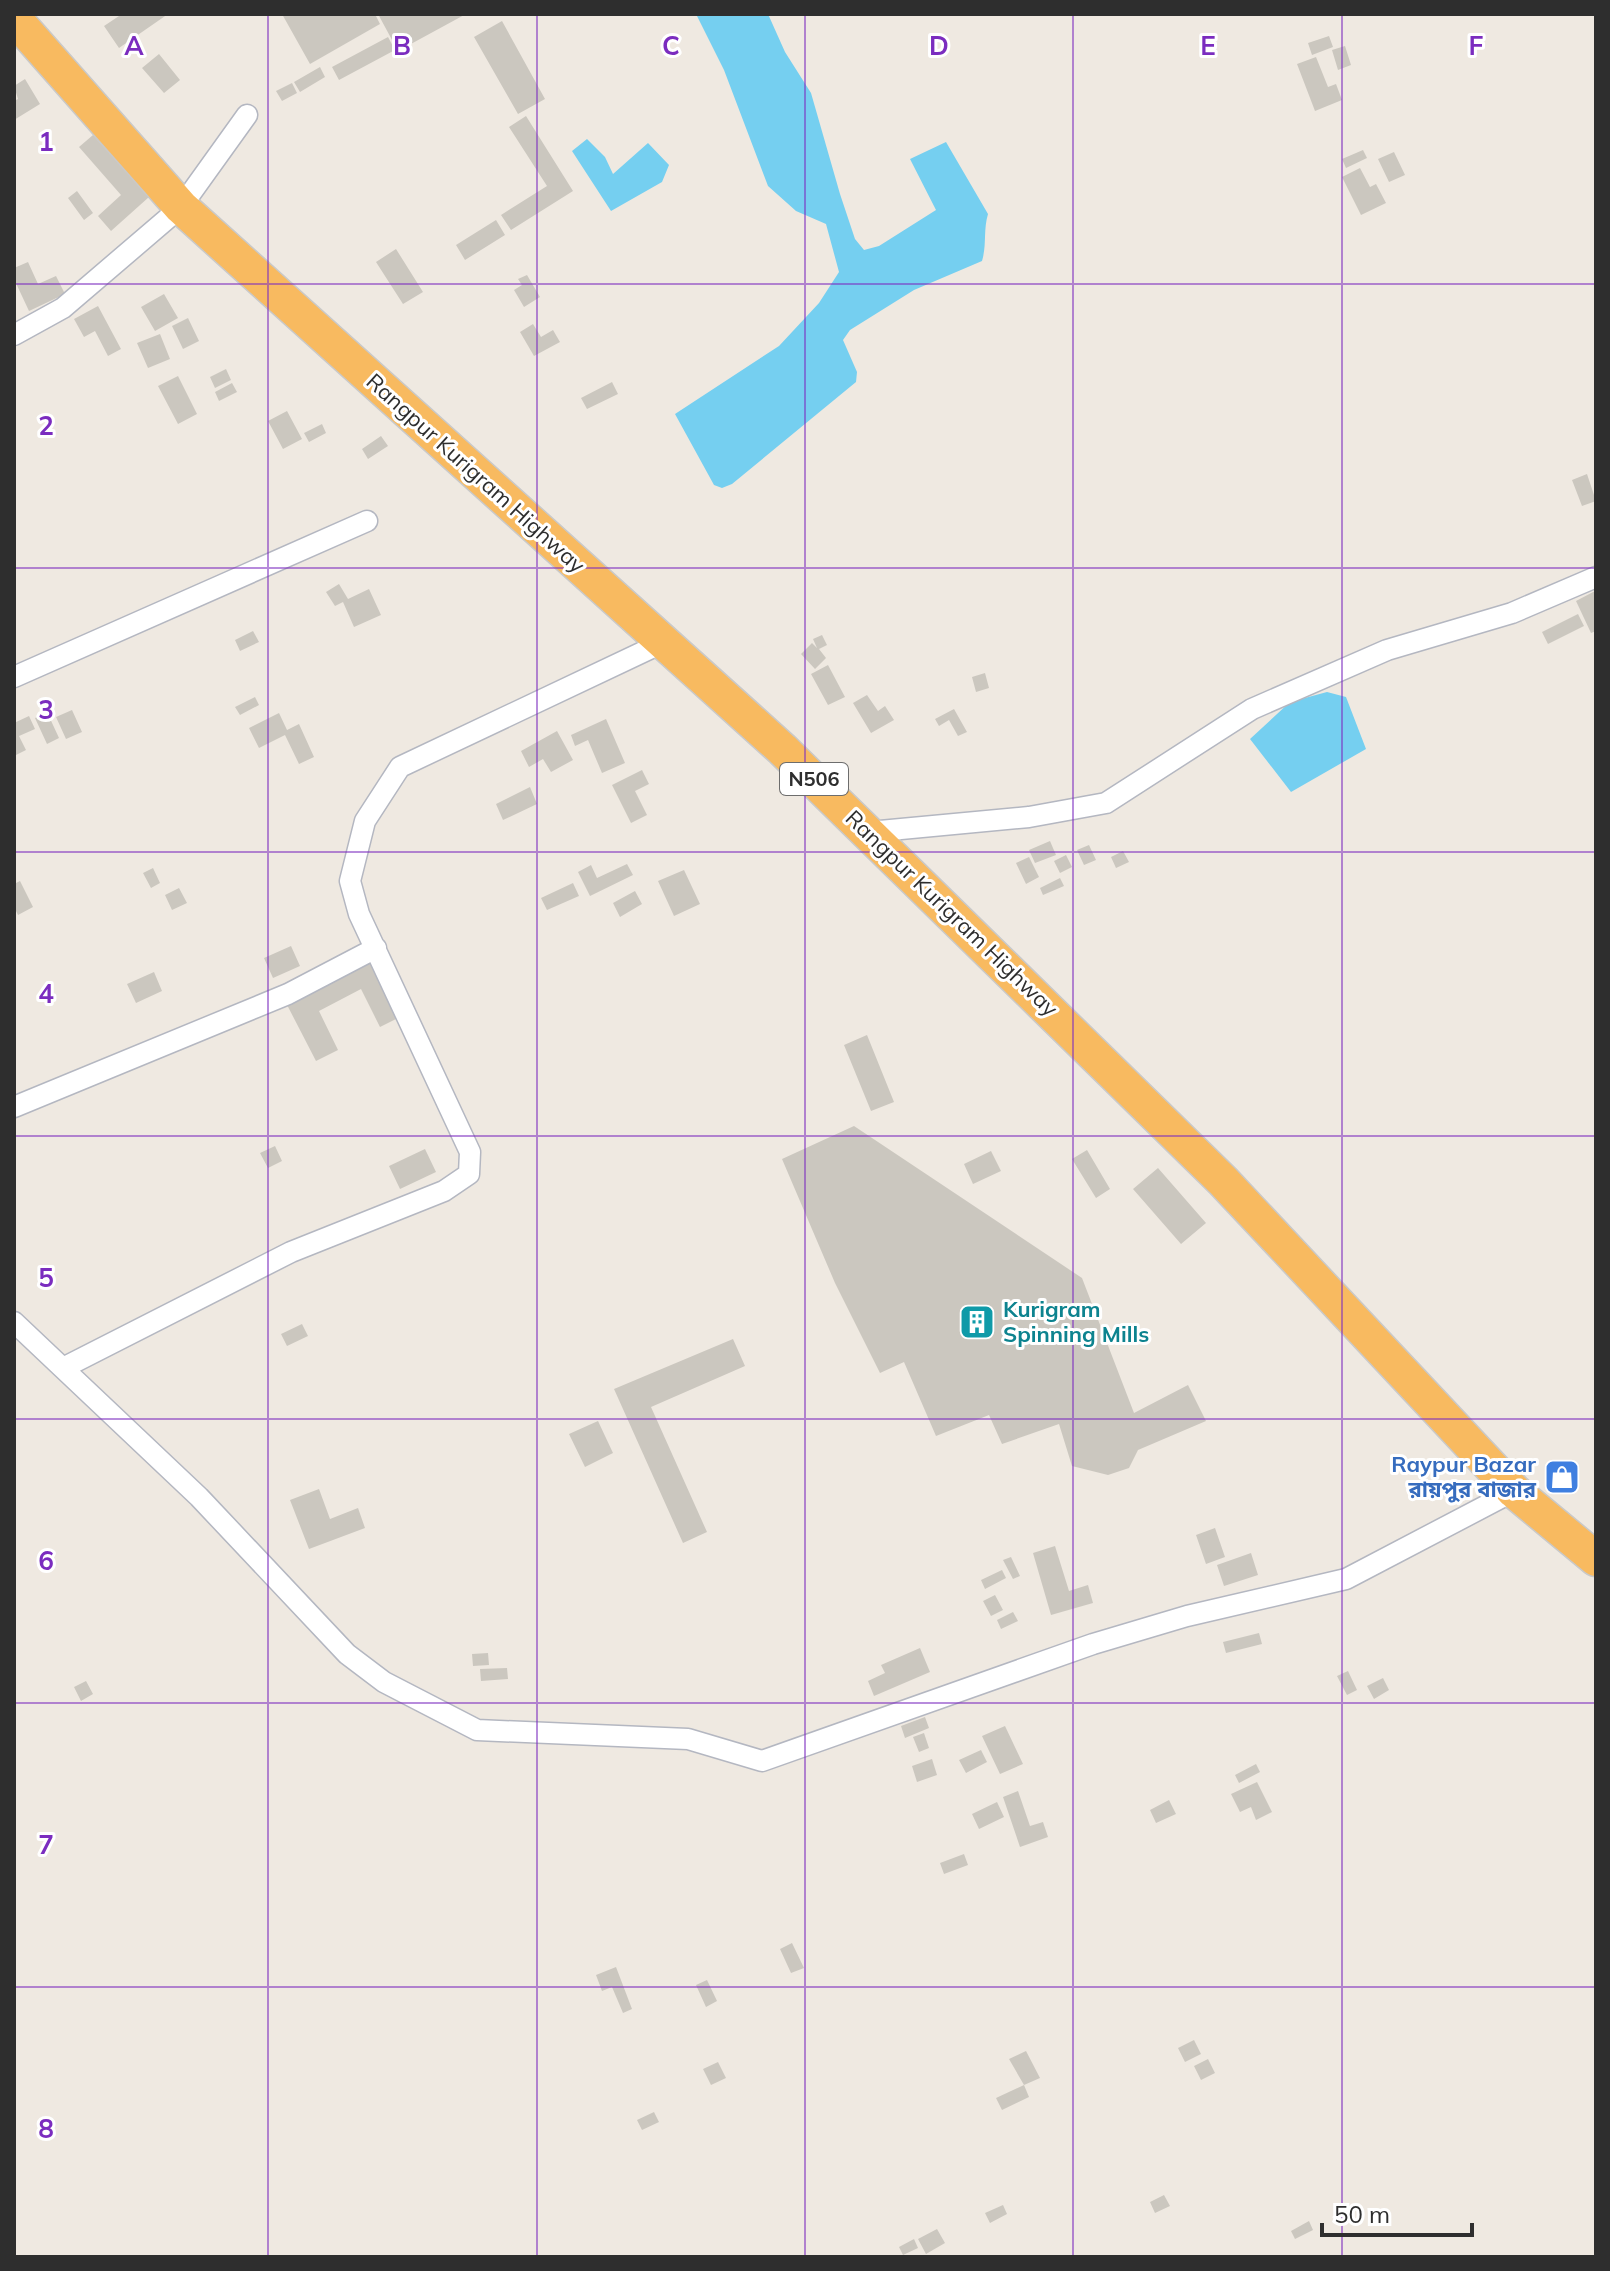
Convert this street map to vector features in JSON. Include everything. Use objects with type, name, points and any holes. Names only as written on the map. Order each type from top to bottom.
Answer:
[{"type":"highway","name":"Rangpur Kurigram Highway","points":[[14,18],[181,207],[664,642],[869,832],[1223,1181],[1514,1491],[1596,1559]]},
{"type":"street","points":[[14,335],[63,308],[181,207],[247,115]]},
{"type":"street","points":[[14,677],[367,521]]},
{"type":"street","points":[[869,832],[1029,817],[1106,803],[1252,709],[1387,650],[1512,613],[1596,577]]},
{"type":"street","points":[[63,1368],[291,1252],[444,1191],[469,1174],[470,1152],[359,914],[350,881],[365,821],[400,767],[664,642]]},
{"type":"street","points":[[14,1107],[288,994],[376,948]]},
{"type":"street","points":[[14,1322],[199,1497],[347,1654],[384,1682],[477,1730],[688,1739],[762,1761],[1106,1640],[1187,1616],[1346,1579],[1514,1491]]},
{"type":"water","points":[[696,14],[768,14],[785,52],[811,93],[855,239],[864,250],[879,246],[936,210],[910,159],[946,142],[988,214],[982,261],[914,290],[850,330],[843,340],[857,372],[856,382],[732,484],[722,488],[714,485],[675,414],[779,346],[819,303],[839,272],[826,224],[796,211],[768,186],[724,70]]},
{"type":"water","points":[[587,139],[605,157],[613,174],[648,143],[669,165],[662,182],[611,211],[572,151]]},
{"type":"water","points":[[1327,692],[1346,697],[1366,749],[1291,792],[1250,739],[1290,702]]},
{"type":"building","points":[[122,14],[168,14],[119,48],[104,26]]},
{"type":"building","points":[[282,14],[375,14],[380,24],[310,64]]},
{"type":"building","points":[[378,14],[466,14],[398,51]]},
{"type":"building","points":[[502,21],[545,99],[518,114],[474,37]]},
{"type":"building","points":[[1329,36],[1333,47],[1312,55],[1308,43]]},
{"type":"building","points":[[388,37],[395,50],[339,80],[332,67]]},
{"type":"building","points":[[1345,46],[1351,65],[1338,70],[1332,50]]},
{"type":"building","points":[[159,54],[180,80],[164,93],[142,68]]},
{"type":"building","points":[[1316,57],[1328,87],[1336,84],[1342,100],[1315,111],[1297,64]]},
{"type":"building","points":[[320,67],[325,77],[300,92],[294,82]]},
{"type":"building","points":[[25,79],[40,104],[14,120],[14,101],[18,99],[14,86]]},
{"type":"building","points":[[292,83],[297,93],[282,101],[276,91]]},
{"type":"building","points":[[526,116],[573,191],[511,230],[501,215],[547,186],[509,127]]},
{"type":"building","points":[[93,135],[149,197],[111,231],[98,216],[121,195],[79,147]]},
{"type":"building","points":[[1363,150],[1367,158],[1346,168],[1342,159]]},
{"type":"building","points":[[1394,152],[1405,175],[1389,182],[1378,159]]},
{"type":"building","points":[[1360,168],[1370,187],[1376,184],[1386,203],[1361,215],[1342,177]]},
{"type":"building","points":[[77,191],[93,213],[84,220],[68,198]]},
{"type":"building","points":[[496,220],[505,235],[465,260],[456,245]]},
{"type":"building","points":[[396,249],[423,292],[403,304],[376,262]]},
{"type":"building","points":[[28,262],[38,284],[56,276],[65,294],[29,311],[14,279],[14,268]]},
{"type":"building","points":[[527,275],[540,297],[524,307],[514,290],[522,285],[518,279]]},
{"type":"building","points":[[164,294],[178,318],[155,331],[141,307]]},
{"type":"building","points":[[98,306],[121,349],[108,356],[95,331],[84,337],[74,319]]},
{"type":"building","points":[[188,318],[199,341],[183,349],[172,326]]},
{"type":"building","points":[[533,324],[541,337],[553,330],[560,342],[534,356],[520,332]]},
{"type":"building","points":[[160,334],[170,359],[148,368],[137,343]]},
{"type":"building","points":[[226,369],[231,380],[215,388],[210,377]]},
{"type":"building","points":[[178,376],[197,414],[178,424],[158,386]]},
{"type":"building","points":[[612,382],[618,394],[587,409],[581,398]]},
{"type":"building","points":[[232,383],[237,392],[219,401],[215,392]]},
{"type":"building","points":[[287,411],[302,439],[283,449],[268,421]]},
{"type":"building","points":[[322,424],[326,433],[309,442],[304,433]]},
{"type":"building","points":[[381,436],[388,446],[368,459],[362,449]]},
{"type":"building","points":[[1587,474],[1596,501],[1582,506],[1572,480]]},
{"type":"building","points":[[339,584],[348,599],[369,589],[381,615],[354,627],[343,602],[335,606],[326,592]]},
{"type":"building","points":[[1595,591],[1596,631],[1591,633],[1576,601]]},
{"type":"building","points":[[1578,614],[1584,626],[1548,644],[1542,632]]},
{"type":"building","points":[[253,631],[259,642],[240,651],[235,640]]},
{"type":"building","points":[[822,635],[827,645],[819,649],[826,658],[815,669],[801,654],[812,643],[817,648],[813,639]]},
{"type":"building","points":[[828,665],[845,697],[828,705],[811,674]]},
{"type":"building","points":[[985,673],[989,688],[976,692],[972,677]]},
{"type":"building","points":[[867,695],[878,711],[885,706],[894,720],[871,733],[853,703]]},
{"type":"building","points":[[255,697],[259,705],[240,715],[235,707]]},
{"type":"building","points":[[954,709],[967,732],[958,736],[949,720],[939,726],[935,719]]},
{"type":"building","points":[[72,710],[82,732],[66,739],[56,717]]},
{"type":"building","points":[[47,712],[59,738],[47,744],[35,718]]},
{"type":"building","points":[[279,713],[287,730],[299,724],[314,757],[299,764],[285,735],[259,748],[249,728]]},
{"type":"building","points":[[29,716],[35,729],[19,736],[26,750],[14,756],[14,723]]},
{"type":"building","points":[[606,719],[625,763],[602,773],[588,740],[575,746],[571,735]]},
{"type":"building","points":[[557,731],[573,760],[551,772],[543,759],[529,767],[521,751]]},
{"type":"building","points":[[642,770],[649,784],[635,791],[647,815],[631,823],[612,785]]},
{"type":"building","points":[[530,787],[537,804],[503,820],[496,804]]},
{"type":"building","points":[[1050,841],[1056,855],[1035,863],[1029,850]]},
{"type":"building","points":[[1089,845],[1096,860],[1084,865],[1077,850]]},
{"type":"building","points":[[1123,851],[1129,862],[1116,868],[1111,857]]},
{"type":"building","points":[[1066,855],[1072,867],[1060,873],[1054,861]]},
{"type":"building","points":[[1029,857],[1039,877],[1026,884],[1016,863]]},
{"type":"building","points":[[627,864],[633,875],[590,896],[578,872],[591,865],[597,878]]},
{"type":"building","points":[[153,868],[160,883],[151,888],[143,873]]},
{"type":"building","points":[[684,870],[700,904],[674,916],[658,881]]},
{"type":"building","points":[[1060,878],[1064,886],[1043,895],[1040,888]]},
{"type":"building","points":[[20,881],[33,907],[18,915],[14,907],[14,884]]},
{"type":"building","points":[[573,883],[579,896],[547,910],[541,898]]},
{"type":"building","points":[[179,888],[187,903],[172,910],[165,895]]},
{"type":"building","points":[[635,891],[642,904],[620,917],[613,903]]},
{"type":"building","points":[[291,946],[300,966],[273,978],[264,958]]},
{"type":"building","points":[[371,955],[402,1016],[380,1027],[361,989],[319,1011],[338,1050],[316,1061],[284,999]]},
{"type":"building","points":[[154,972],[162,991],[136,1003],[127,984]]},
{"type":"building","points":[[867,1035],[894,1102],[871,1111],[844,1045]]},
{"type":"building","name":"Kurigram Spinning Mills","points":[[854,1126],[1082,1278],[1134,1413],[1188,1385],[1206,1421],[1138,1450],[1129,1468],[1108,1475],[1072,1466],[1059,1424],[1002,1444],[989,1415],[936,1436],[904,1362],[880,1373],[835,1283],[782,1159]]},
{"type":"building","points":[[275,1146],[282,1161],[268,1168],[260,1153]]},
{"type":"building","points":[[425,1149],[436,1172],[400,1189],[389,1166]]},
{"type":"building","points":[[1087,1150],[1110,1189],[1096,1198],[1072,1159]]},
{"type":"building","points":[[991,1151],[1001,1171],[973,1184],[964,1164]]},
{"type":"building","points":[[1158,1168],[1206,1223],[1181,1244],[1133,1189]]},
{"type":"building","points":[[302,1324],[308,1336],[287,1346],[281,1334]]},
{"type":"building","points":[[733,1339],[745,1366],[651,1407],[707,1532],[683,1543],[614,1389]]},
{"type":"building","points":[[598,1421],[613,1453],[585,1467],[569,1434]]},
{"type":"building","points":[[319,1489],[330,1519],[358,1508],[365,1528],[309,1549],[290,1500]]},
{"type":"building","points":[[1215,1528],[1225,1557],[1206,1564],[1196,1535]]},
{"type":"building","points":[[1055,1546],[1069,1591],[1088,1585],[1093,1603],[1051,1615],[1033,1553]]},
{"type":"building","points":[[1251,1553],[1258,1575],[1224,1586],[1217,1565]]},
{"type":"building","points":[[1011,1557],[1020,1576],[1013,1579],[1003,1560]]},
{"type":"building","points":[[1002,1570],[1006,1578],[985,1589],[981,1580]]},
{"type":"building","points":[[995,1595],[1003,1610],[991,1616],[983,1601]]},
{"type":"building","points":[[1013,1612],[1018,1621],[1001,1629],[997,1620]]},
{"type":"building","points":[[1259,1633],[1262,1644],[1226,1653],[1223,1642]]},
{"type":"building","points":[[920,1648],[930,1672],[874,1696],[868,1681],[885,1673],[881,1665]]},
{"type":"building","points":[[488,1653],[489,1665],[473,1666],[472,1654]]},
{"type":"building","points":[[507,1668],[508,1679],[481,1681],[480,1669]]},
{"type":"building","points":[[1348,1671],[1357,1690],[1347,1695],[1337,1676]]},
{"type":"building","points":[[1383,1678],[1389,1690],[1374,1699],[1367,1686]]},
{"type":"building","points":[[86,1681],[93,1694],[81,1701],[74,1687]]},
{"type":"building","points":[[925,1717],[929,1728],[905,1738],[901,1726]]},
{"type":"building","points":[[1005,1726],[1023,1764],[1000,1774],[982,1736]]},
{"type":"building","points":[[924,1733],[929,1748],[919,1752],[913,1737]]},
{"type":"building","points":[[981,1750],[987,1762],[966,1773],[959,1760]]},
{"type":"building","points":[[932,1759],[937,1775],[917,1782],[912,1766]]},
{"type":"building","points":[[1256,1764],[1260,1772],[1239,1783],[1235,1775]]},
{"type":"building","points":[[1257,1782],[1272,1812],[1256,1820],[1251,1807],[1240,1812],[1231,1794]]},
{"type":"building","points":[[1018,1791],[1030,1826],[1043,1822],[1048,1837],[1020,1847],[1003,1797]]},
{"type":"building","points":[[1169,1800],[1176,1814],[1156,1823],[1150,1810]]},
{"type":"building","points":[[997,1802],[1004,1817],[979,1829],[972,1814]]},
{"type":"building","points":[[964,1854],[968,1865],[944,1874],[940,1863]]},
{"type":"building","points":[[792,1943],[804,1968],[791,1973],[780,1949]]},
{"type":"building","points":[[616,1967],[632,2009],[623,2013],[612,1987],[602,1991],[596,1975]]},
{"type":"building","points":[[707,1980],[717,2001],[706,2007],[696,1985]]},
{"type":"building","points":[[1194,2040],[1201,2054],[1185,2062],[1178,2048]]},
{"type":"building","points":[[1026,2051],[1040,2078],[1024,2085],[1009,2059]]},
{"type":"building","points":[[1208,2059],[1215,2073],[1201,2080],[1194,2066]]},
{"type":"building","points":[[718,2062],[726,2078],[711,2085],[703,2069]]},
{"type":"building","points":[[1024,2085],[1029,2097],[1002,2110],[996,2098]]},
{"type":"building","points":[[654,2112],[659,2122],[642,2130],[637,2120]]},
{"type":"building","points":[[1164,2195],[1170,2206],[1155,2213],[1150,2202]]},
{"type":"building","points":[[1003,2205],[1007,2214],[990,2223],[985,2213]]},
{"type":"building","points":[[1309,2221],[1313,2230],[1295,2239],[1291,2231]]},
{"type":"building","points":[[937,2229],[945,2243],[926,2254],[918,2239]]},
{"type":"building","points":[[914,2239],[918,2248],[903,2255],[899,2247]]},
{"type":"place","name":"Kurigram Spinning Mills","points":[[977,1322]]},
{"type":"place","name":"Raypur Bazar রায়পুর বাজার","points":[[1562,1477]]}]
